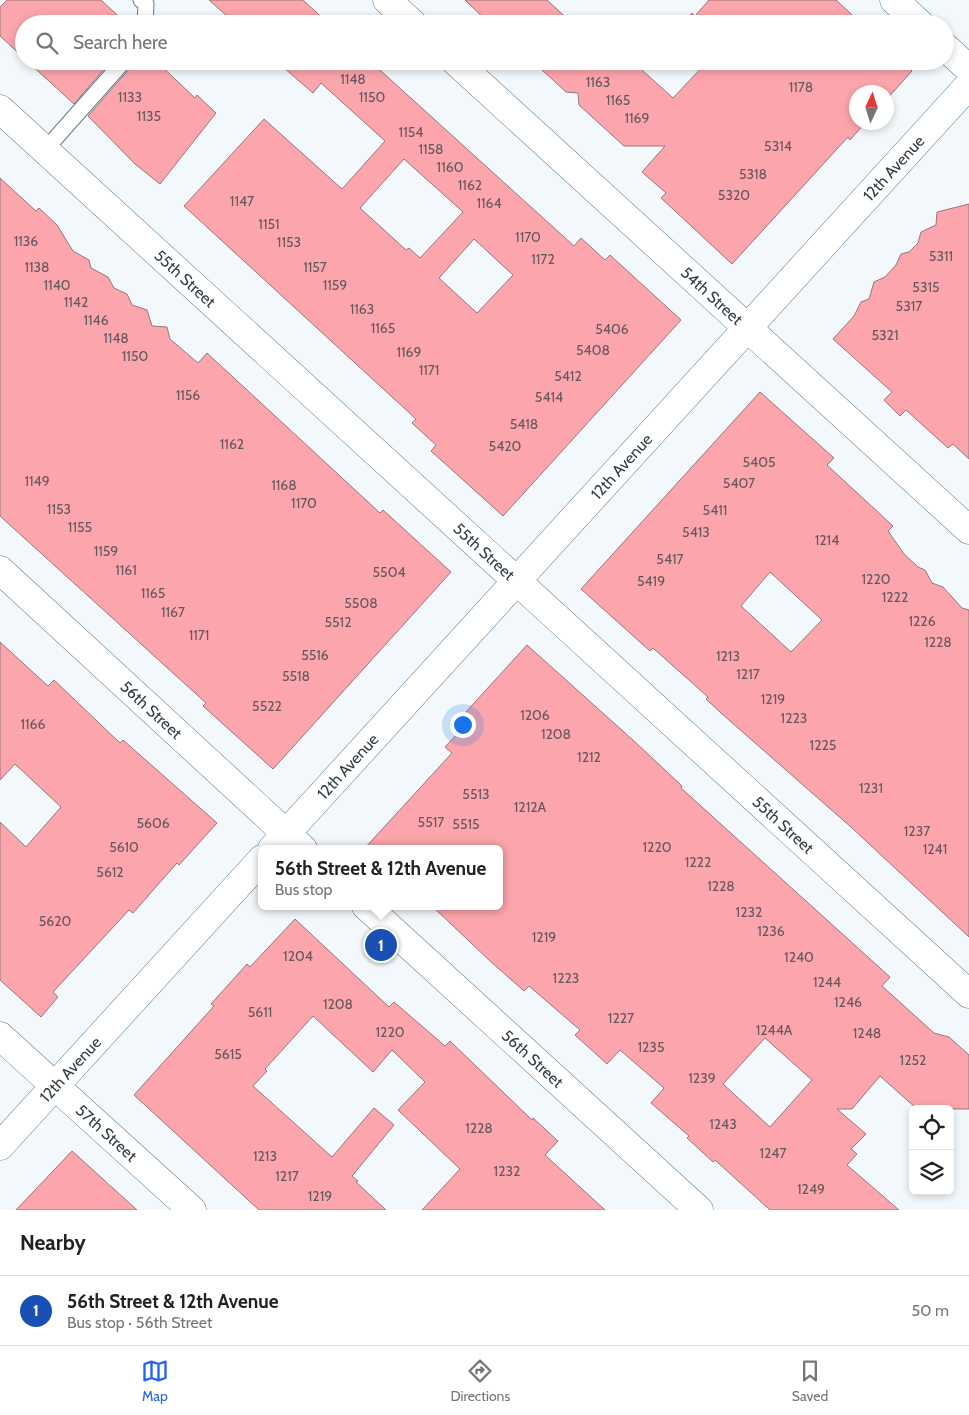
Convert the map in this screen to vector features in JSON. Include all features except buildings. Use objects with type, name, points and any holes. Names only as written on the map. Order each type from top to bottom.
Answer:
[{"type":"street","points":[[388,0],[404,15]]},
{"type":"street","points":[[894,0],[910,15]]},
{"type":"street","points":[[954,55],[969,69]]},
{"type":"street","name":"54th Street","points":[[465,70],[969,530]]},
{"type":"street","name":"12th Avenue","points":[[287,843],[517,580],[969,85]]},
{"type":"street","name":"55th Street","points":[[0,108],[969,994]]},
{"type":"street","name":"56th Street","points":[[0,570],[287,843]]},
{"type":"street","name":"12th Avenue","points":[[0,1146],[258,863]]},
{"type":"street","name":"56th Street","points":[[370,910],[699,1210]]},
{"type":"street","name":"57th Street","points":[[0,1036],[192,1210]]},
{"type":"lane","points":[[141,0],[146,4],[145,15]]},
{"type":"lane","points":[[45,150],[116,70]]},
{"type":"place","name":"56th Street & 12th Avenue","points":[[381,945]]}]
